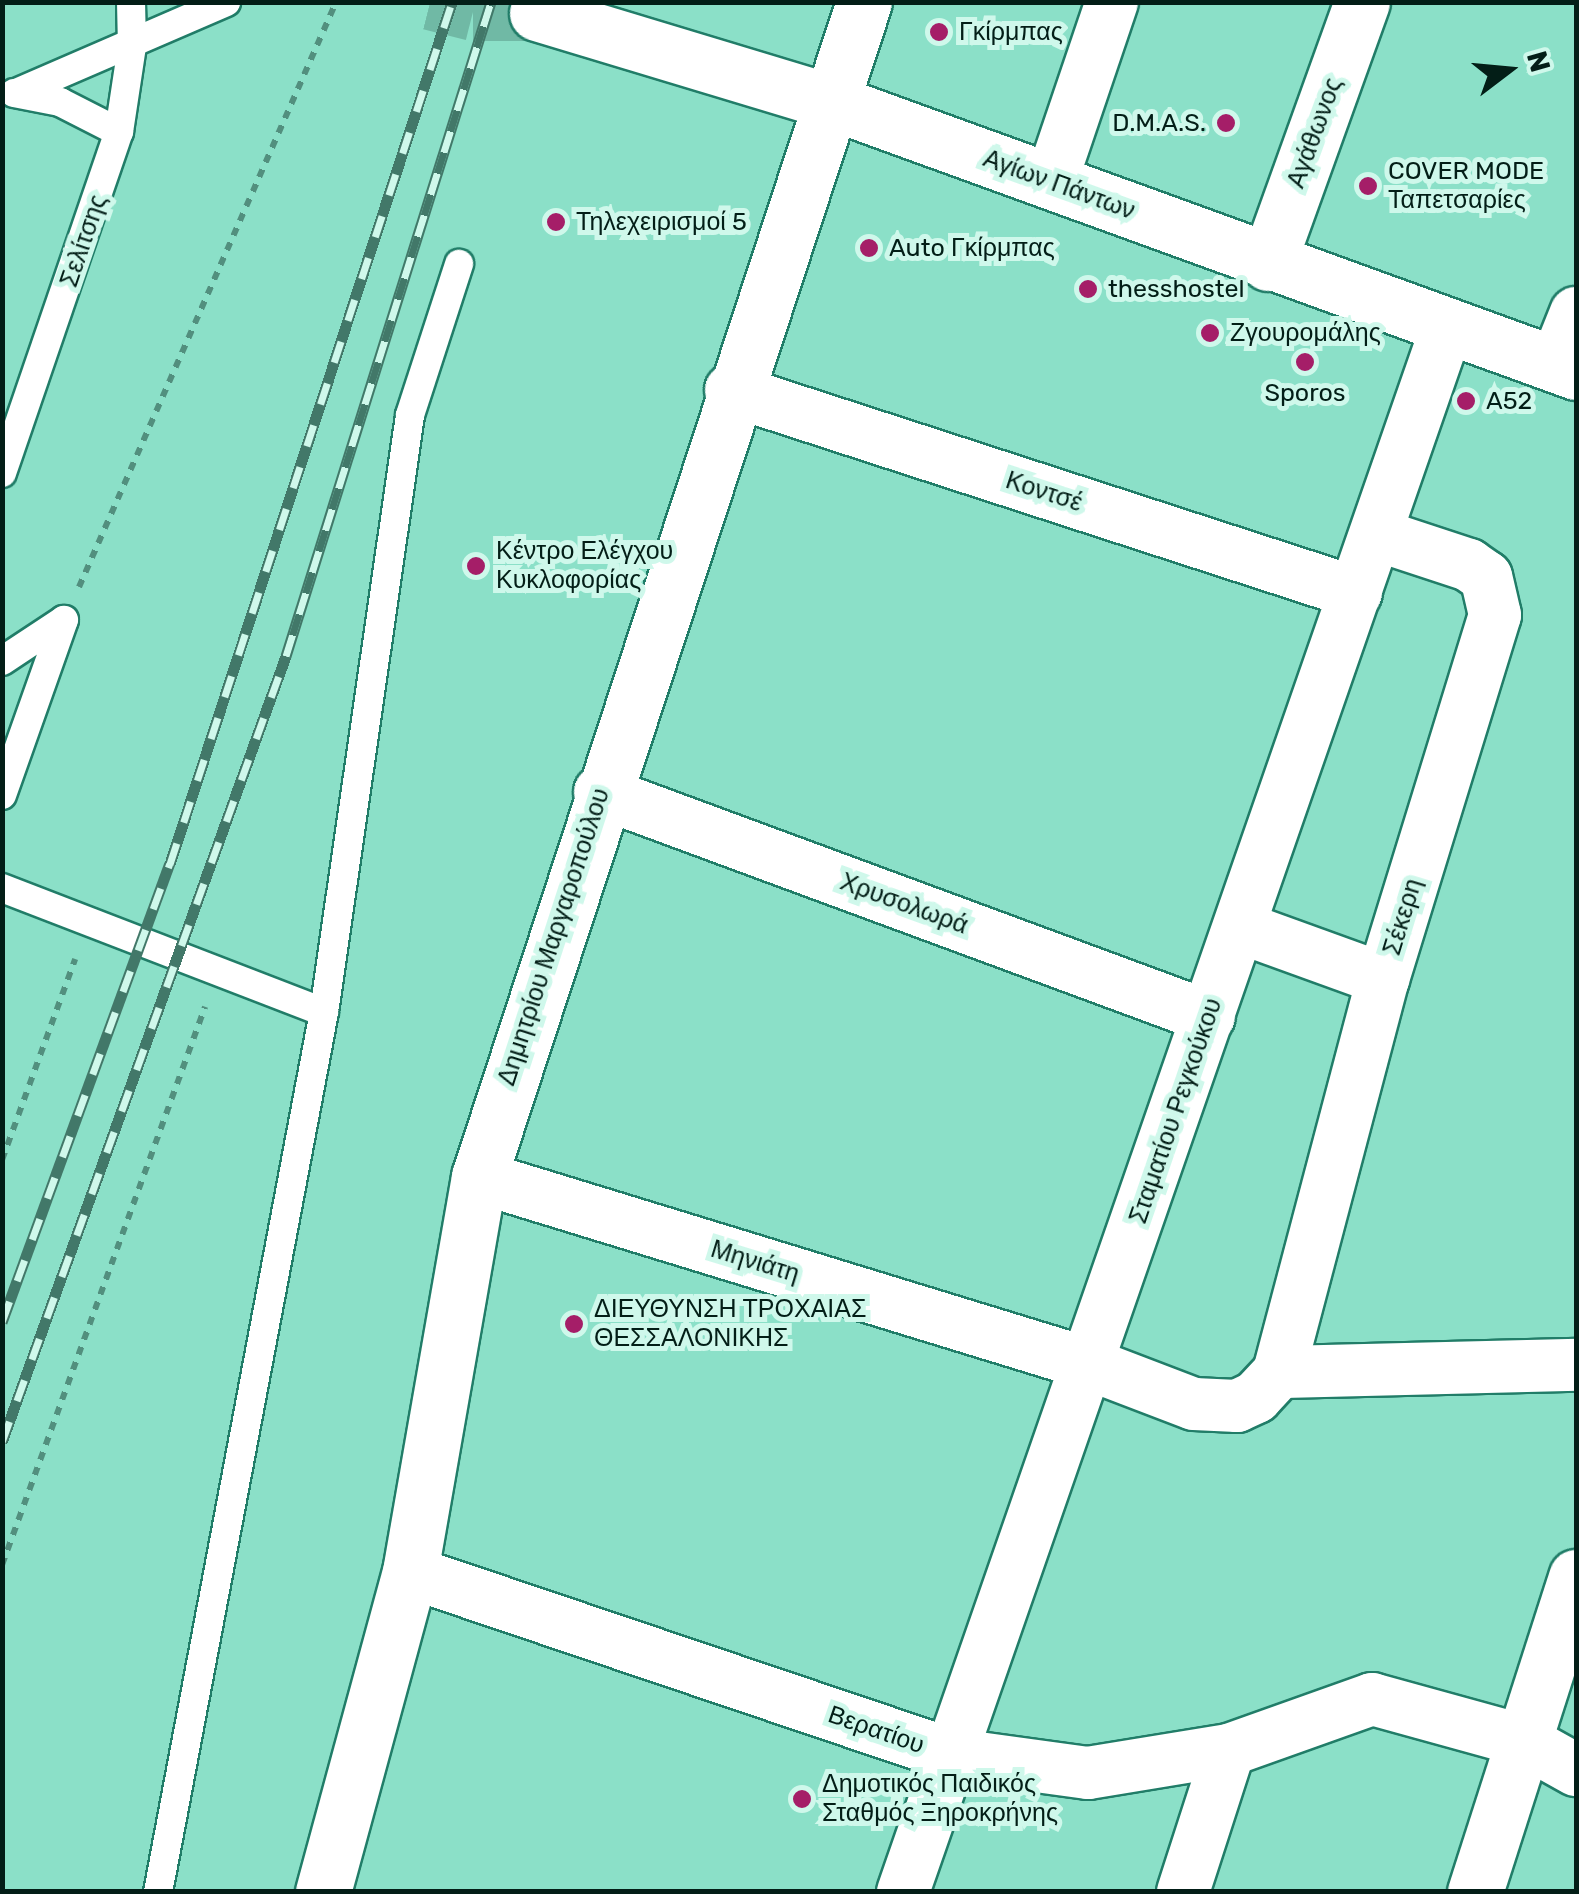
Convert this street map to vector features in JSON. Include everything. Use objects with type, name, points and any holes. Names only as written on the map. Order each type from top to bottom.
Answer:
[{"type":"street","name":"Δημητρίου Μαργαροπούλου","points":[[323,1892],[410,1572],[478,1177],[732,390],[864,2]]},
{"type":"street","points":[[1051,182],[1112,2]]},
{"type":"street","name":"Αγάθωνος","points":[[1268,263],[1362,2]]},
{"type":"street","name":"Αγίων Πάντων","points":[[537,13],[832,102],[1446,330],[1566,368]]},
{"type":"street","points":[[1566,368],[1576,313]]},
{"type":"street","name":"Σταματίου Ρεγκούκου","points":[[903,1892],[948,1754],[1242,928],[1446,330]]},
{"type":"street","name":"Κοντσέ","points":[[732,390],[1356,593]]},
{"type":"street","name":"Σέκερη","points":[[1279,1372],[1383,980],[1495,615],[1486,577],[1469,565],[1378,534]]},
{"type":"street","name":"Χρυσολωρά","points":[[600,792],[1208,1017]]},
{"type":"street","points":[[1242,928],[1383,980]]},
{"type":"street","name":"Μηνιάτη","points":[[478,1177],[1088,1364]]},
{"type":"street","points":[[1088,1364],[1216,1408],[1256,1397],[1279,1372],[1576,1366]]},
{"type":"street","name":"Βερατίου","points":[[410,1572],[948,1754],[1080,1774],[1229,1750],[1372,1699],[1524,1740],[1576,1770]]},
{"type":"street","points":[[1475,1892],[1576,1577]]},
{"type":"street","points":[[1184,1892],[1229,1750]]},
{"type":"lane","name":"Σελίτσης","points":[[2,473],[118,132],[132,46],[131,2]]},
{"type":"lane","points":[[9,93],[132,46],[226,2]]},
{"type":"lane","points":[[9,93],[60,102],[118,132]]},
{"type":"lane","points":[[158,1892],[324,1012],[410,414],[459,264]]},
{"type":"lane","points":[[2,661],[64,620]]},
{"type":"lane","points":[[2,795],[64,620]]},
{"type":"lane","points":[[2,888],[324,1012]]},
{"type":"path","points":[[64,620],[336,2]]},
{"type":"path","points":[[2,1160],[89,922]]},
{"type":"path","points":[[2,1565],[217,973]]},
{"type":"tunnel","points":[[430,2],[473,13],[537,13]]},
{"type":"railway","points":[[2,1322],[170,864],[452,2]]},
{"type":"railway","points":[[2,1442],[286,656],[491,2]]},
{"type":"place","name":"Γκίρμπας","points":[[939,32]]},
{"type":"place","name":"D.M.A.S.","points":[[1226,123]]},
{"type":"place","name":"COVER MODE Ταπετσαρίες","points":[[1368,186]]},
{"type":"place","name":"Τηλεχειρισμοί 5","points":[[556,222]]},
{"type":"place","name":"Auto Γκίρμπας","points":[[869,248]]},
{"type":"place","name":"thesshostel","points":[[1088,289]]},
{"type":"place","name":"Ζγουρομάλης","points":[[1210,333]]},
{"type":"place","name":"Sporos","points":[[1305,362]]},
{"type":"place","name":"A52","points":[[1466,401]]},
{"type":"place","name":"Κέντρο Ελέγχου Κυκλοφορίας","points":[[476,566]]},
{"type":"place","name":"ΔΙΕΥΘΥΝΣΗ ΤΡΟΧΑΙΑΣ ΘΕΣΣΑΛΟΝΙΚΗΣ","points":[[574,1324]]},
{"type":"place","name":"Δημοτικός Παιδικός Σταθμός Ξηροκρήνης","points":[[802,1799]]}]
